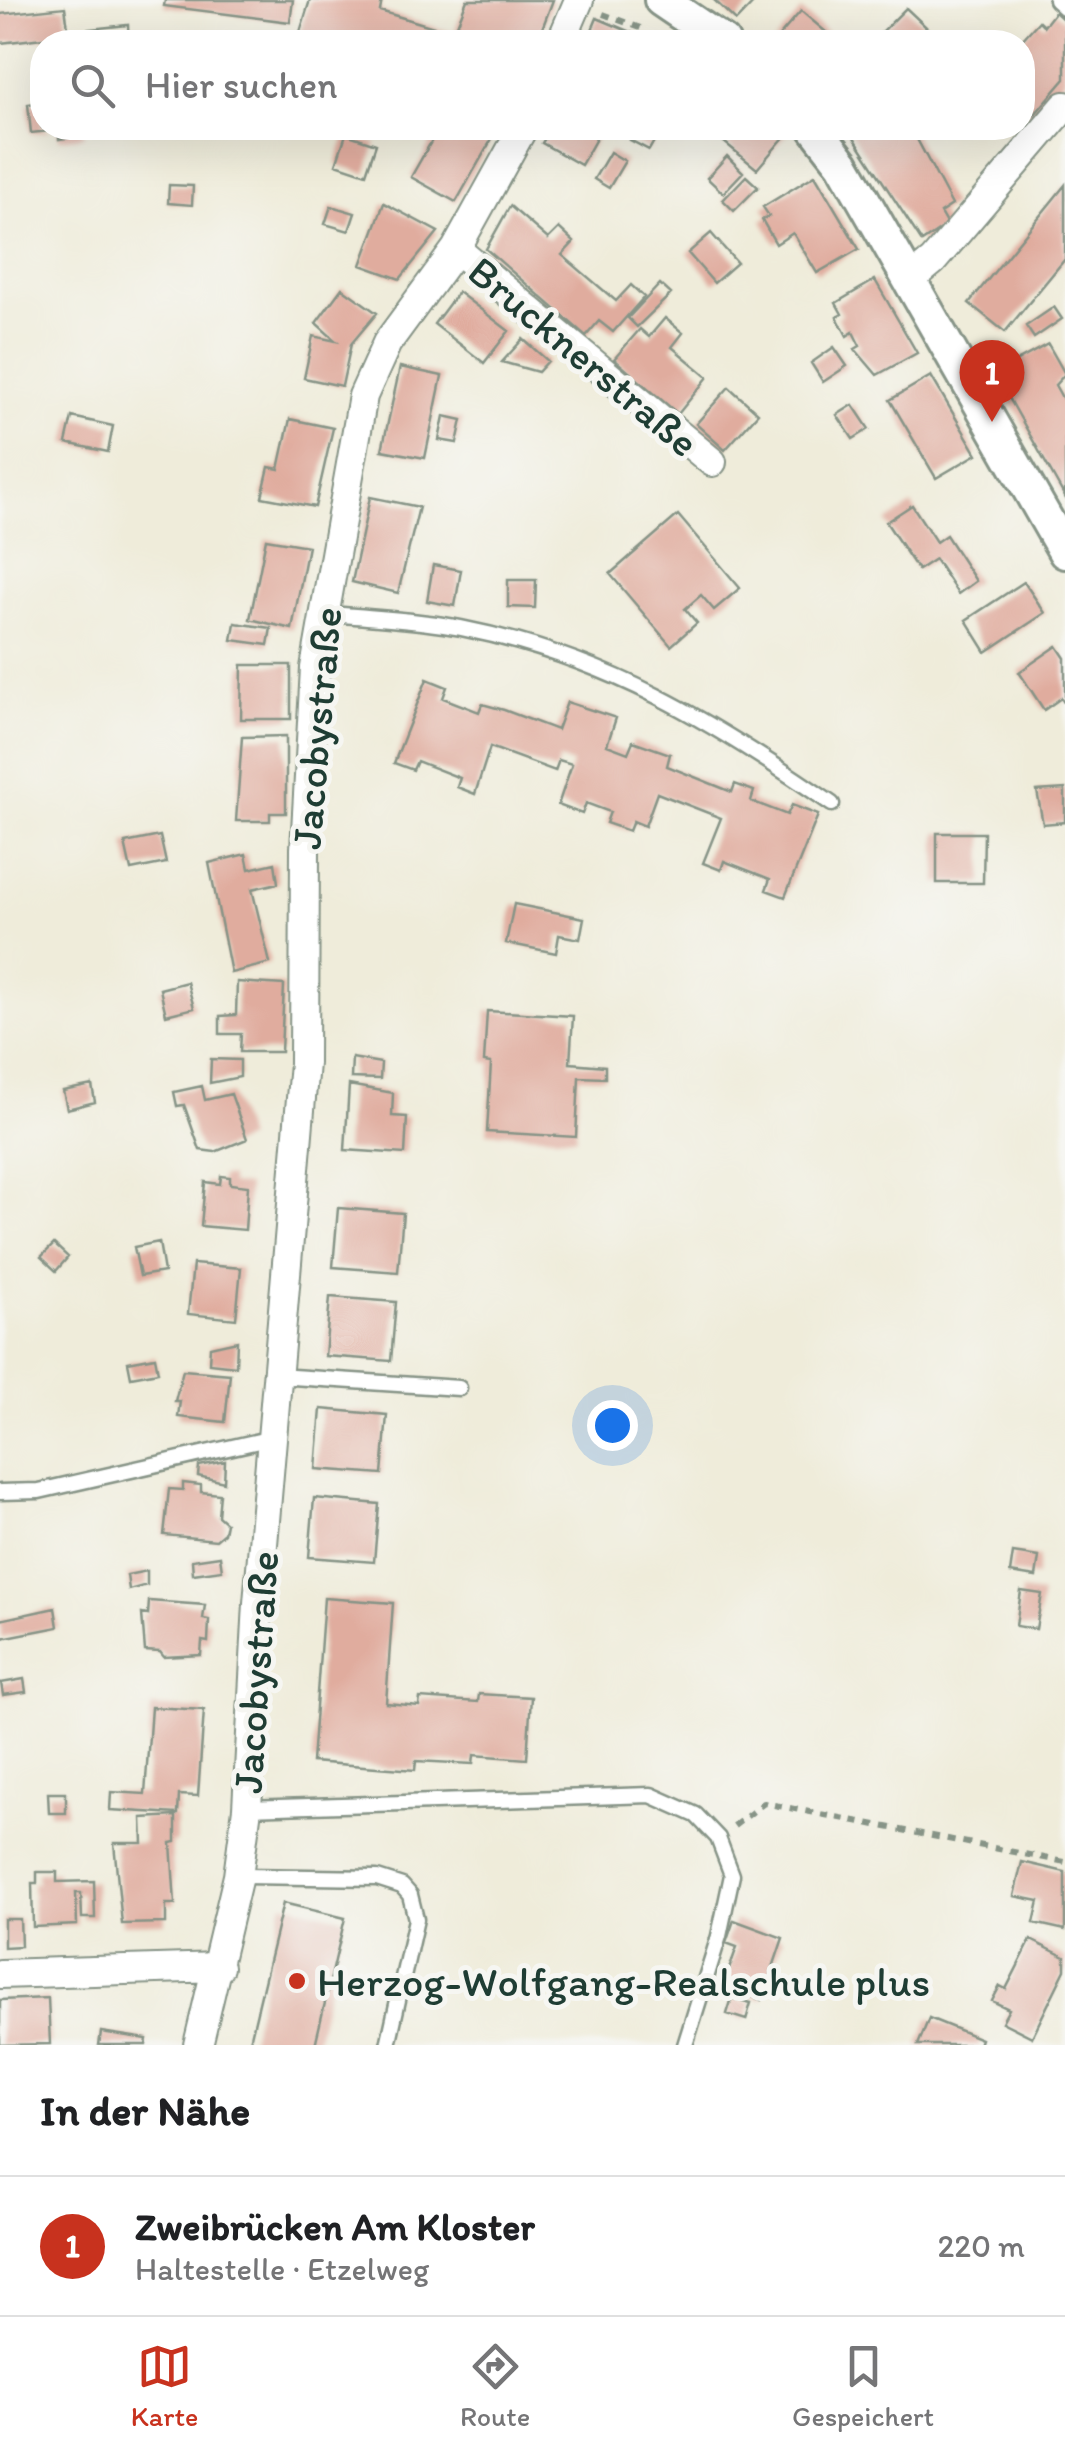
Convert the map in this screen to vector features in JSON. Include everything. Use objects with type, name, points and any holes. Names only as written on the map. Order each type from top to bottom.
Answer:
[{"type":"street","points":[[566,30],[578,2]]},
{"type":"street","points":[[675,8],[706,30]]},
{"type":"street","points":[[910,280],[933,261],[1065,106]]},
{"type":"street","name":"Jacobystraße","points":[[198,2045],[238,1876],[247,1808],[272,1438],[304,1063],[305,849],[322,613],[362,396],[372,369],[456,249],[517,140]]},
{"type":"street","points":[[825,140],[843,164],[1062,542]]},
{"type":"street","name":"Brucknerstraße","points":[[456,249],[712,462]]},
{"type":"street","points":[[0,1974],[219,1967]]},
{"type":"lane","points":[[1056,0],[1065,8]]},
{"type":"lane","points":[[322,613],[458,628],[585,662],[632,680],[723,729],[832,804]]},
{"type":"lane","points":[[277,1376],[459,1388]]},
{"type":"lane","points":[[0,1492],[39,1490],[272,1438]]},
{"type":"lane","points":[[247,1808],[650,1795],[696,1815],[718,1838],[732,1876],[720,1936],[685,2045]]},
{"type":"lane","points":[[238,1876],[377,1878],[402,1886],[410,1895],[416,1918],[388,2045]]},
{"type":"path","points":[[578,2],[647,30]]},
{"type":"path","points":[[718,1838],[764,1803],[1065,1862]]},
{"type":"building","points":[[165,0],[293,0],[290,22],[164,6]]},
{"type":"building","points":[[310,0],[382,0],[380,11],[444,30],[301,30]]},
{"type":"building","points":[[467,0],[553,0],[542,30],[455,30]]},
{"type":"building","points":[[714,0],[756,0],[736,21]]},
{"type":"building","points":[[65,7],[68,30],[30,30],[30,40],[0,43],[0,14]]},
{"type":"building","points":[[906,8],[929,30],[884,30]]},
{"type":"building","points":[[801,11],[824,30],[784,30]]},
{"type":"building","points":[[1055,12],[1065,21],[1065,79],[1035,114],[1035,30],[1031,30],[1039,21],[1044,26]]},
{"type":"building","points":[[597,18],[626,30],[592,30]]},
{"type":"building","points":[[128,25],[128,30],[80,30]]},
{"type":"building","points":[[344,140],[376,144],[366,174],[336,164]]},
{"type":"building","points":[[432,140],[491,140],[456,202],[411,177]]},
{"type":"building","points":[[544,140],[595,140],[581,165],[542,143]]},
{"type":"building","points":[[630,140],[655,140],[649,150]]},
{"type":"building","points":[[722,140],[782,140],[757,169]]},
{"type":"building","points":[[856,140],[917,140],[952,205],[940,213],[947,225],[922,242]]},
{"type":"building","points":[[610,152],[625,161],[609,188],[594,179]]},
{"type":"building","points":[[727,156],[743,172],[723,193],[707,178]]},
{"type":"building","points":[[815,175],[859,249],[817,273],[793,233],[776,244],[762,220],[769,216],[763,207]]},
{"type":"building","points":[[746,176],[758,187],[734,211],[723,200]]},
{"type":"building","points":[[169,185],[193,186],[192,205],[168,203]]},
{"type":"building","points":[[1065,185],[1065,259],[1005,332],[969,303]]},
{"type":"building","points":[[384,203],[438,232],[400,279],[361,265]]},
{"type":"building","points":[[331,206],[355,213],[349,231],[325,224]]},
{"type":"building","points":[[510,206],[548,239],[559,228],[574,242],[562,255],[616,301],[631,285],[644,297],[613,332],[599,321],[586,336],[486,249]]},
{"type":"building","points":[[711,233],[737,263],[714,283],[688,253]]},
{"type":"building","points":[[875,280],[917,353],[877,375],[855,349],[860,346],[853,332],[847,336],[837,317],[842,314],[836,303]]},
{"type":"building","points":[[660,284],[671,294],[637,327],[628,318]]},
{"type":"building","points":[[342,288],[377,313],[351,344],[342,386],[304,378],[313,336],[336,341],[316,323]]},
{"type":"building","points":[[458,292],[509,331],[484,363],[434,324]]},
{"type":"building","points":[[1054,307],[1062,319],[1034,338],[1026,326]]},
{"type":"building","points":[[665,318],[683,333],[672,347],[708,377],[678,414],[614,359],[640,329],[649,337]]},
{"type":"building","points":[[523,339],[548,361],[538,372],[502,362]]},
{"type":"building","points":[[1048,344],[1065,374],[1055,385],[1065,403],[1065,497],[995,373]]},
{"type":"building","points":[[834,347],[847,366],[823,382],[811,363]]},
{"type":"building","points":[[400,367],[442,376],[425,458],[382,450]]},
{"type":"building","points":[[931,376],[977,454],[936,478],[890,400]]},
{"type":"building","points":[[729,387],[758,413],[725,450],[696,424]]},
{"type":"building","points":[[853,405],[869,429],[853,439],[837,415]]},
{"type":"building","points":[[444,416],[462,420],[457,443],[439,440]]},
{"type":"building","points":[[72,417],[113,426],[108,452],[66,443]]},
{"type":"building","points":[[290,419],[333,428],[315,507],[262,497],[269,467],[279,469]]},
{"type":"building","points":[[370,497],[419,507],[398,593],[352,582]]},
{"type":"building","points":[[912,505],[936,542],[946,535],[976,581],[958,594],[935,559],[918,570],[886,522]]},
{"type":"building","points":[[678,515],[740,588],[714,610],[701,595],[685,609],[697,623],[671,646],[610,574]]},
{"type":"building","points":[[266,539],[308,546],[292,629],[250,619]]},
{"type":"building","points":[[433,565],[461,570],[455,606],[427,601]]},
{"type":"building","points":[[508,580],[536,580],[535,608],[508,607]]},
{"type":"building","points":[[1024,582],[1045,613],[986,652],[966,620]]},
{"type":"building","points":[[235,623],[271,628],[268,645],[232,640]]},
{"type":"building","points":[[1057,646],[1065,658],[1065,704],[1061,698],[1044,710],[1019,672]]},
{"type":"building","points":[[242,665],[291,665],[291,719],[241,719]]},
{"type":"building","points":[[427,679],[447,687],[443,698],[479,712],[482,704],[504,710],[557,730],[567,702],[616,718],[607,745],[628,753],[633,741],[670,754],[667,766],[732,792],[735,784],[754,791],[751,801],[787,815],[792,805],[818,815],[785,897],[766,890],[770,879],[724,861],[721,870],[703,863],[721,818],[657,793],[645,826],[633,821],[629,831],[606,823],[610,812],[586,803],[582,814],[558,805],[572,764],[559,760],[555,771],[490,747],[475,794],[457,787],[460,778],[417,761],[413,770],[394,763]]},
{"type":"building","points":[[286,736],[286,813],[270,813],[270,821],[236,821],[242,737]]},
{"type":"building","points":[[1065,789],[1065,822],[1043,824],[1037,791]]},
{"type":"building","points":[[937,833],[984,833],[983,883],[937,883]]},
{"type":"building","points":[[160,836],[166,863],[131,870],[125,843]]},
{"type":"building","points":[[246,854],[249,869],[275,863],[278,883],[252,889],[270,963],[231,973],[209,863]]},
{"type":"building","points":[[514,904],[584,918],[580,939],[559,935],[556,953],[506,943]]},
{"type":"building","points":[[187,982],[194,1008],[166,1015],[160,989]]},
{"type":"building","points":[[237,982],[284,985],[281,1052],[240,1052],[241,1034],[220,1034],[220,1016],[236,1015]]},
{"type":"building","points":[[487,1011],[573,1016],[570,1063],[605,1066],[605,1078],[579,1077],[576,1137],[487,1132],[491,1063],[484,1062]]},
{"type":"building","points":[[352,1058],[381,1063],[380,1079],[351,1078]]},
{"type":"building","points":[[211,1059],[240,1060],[240,1077],[210,1083]]},
{"type":"building","points":[[92,1085],[95,1102],[67,1109],[63,1091]]},
{"type":"building","points":[[349,1085],[393,1093],[392,1116],[407,1117],[405,1154],[345,1150]]},
{"type":"building","points":[[202,1086],[205,1100],[231,1094],[247,1139],[215,1152],[200,1150],[184,1105],[177,1106],[174,1092]]},
{"type":"building","points":[[221,1176],[230,1177],[230,1184],[248,1186],[245,1230],[201,1226],[205,1182],[220,1184]]},
{"type":"building","points":[[338,1208],[403,1213],[398,1272],[333,1267]]},
{"type":"building","points":[[159,1242],[164,1272],[140,1276],[134,1247]]},
{"type":"building","points":[[54,1244],[68,1257],[56,1271],[41,1257]]},
{"type":"building","points":[[193,1264],[241,1268],[236,1319],[188,1314]]},
{"type":"building","points":[[330,1297],[396,1302],[391,1361],[325,1356]]},
{"type":"building","points":[[237,1341],[236,1366],[209,1363],[210,1347]]},
{"type":"building","points":[[155,1357],[158,1372],[131,1377],[128,1362]]},
{"type":"building","points":[[183,1370],[230,1374],[225,1422],[178,1417],[180,1401],[175,1401]]},
{"type":"building","points":[[321,1409],[387,1415],[382,1474],[316,1469]]},
{"type":"building","points":[[225,1461],[224,1482],[198,1476],[199,1466]]},
{"type":"building","points":[[183,1483],[201,1485],[201,1492],[220,1494],[218,1516],[226,1523],[224,1533],[216,1540],[164,1535],[169,1489],[183,1490]]},
{"type":"building","points":[[314,1498],[379,1504],[374,1562],[309,1557]]},
{"type":"building","points":[[1013,1553],[1039,1557],[1036,1577],[1010,1573]]},
{"type":"building","points":[[220,1556],[222,1570],[193,1574],[192,1560]]},
{"type":"building","points":[[147,1571],[147,1585],[129,1590],[127,1575]]},
{"type":"building","points":[[1021,1591],[1042,1594],[1036,1629],[1016,1626]]},
{"type":"building","points":[[324,1598],[393,1603],[386,1703],[419,1706],[420,1698],[478,1702],[479,1694],[531,1697],[527,1759],[474,1755],[473,1764],[416,1761],[415,1770],[312,1762]]},
{"type":"building","points":[[149,1601],[205,1605],[203,1619],[209,1620],[208,1642],[202,1641],[201,1655],[164,1657],[160,1652],[145,1651],[142,1614],[148,1615]]},
{"type":"building","points":[[55,1608],[58,1627],[2,1638],[0,1620]]},
{"type":"building","points":[[24,1679],[26,1692],[3,1695],[1,1683]]},
{"type":"building","points":[[151,1707],[204,1710],[198,1796],[179,1795],[178,1814],[110,1810],[111,1792],[145,1794]]},
{"type":"building","points":[[48,1793],[66,1793],[66,1813],[49,1813]]},
{"type":"building","points":[[176,1816],[176,1842],[171,1843],[175,1904],[166,1904],[166,1923],[122,1924],[114,1843],[143,1843],[142,1818]]},
{"type":"building","points":[[1022,1862],[1065,1872],[1065,1930],[1034,1923],[1039,1901],[1014,1896]]},
{"type":"building","points":[[37,1872],[57,1872],[57,1882],[94,1881],[95,1918],[82,1918],[81,1893],[76,1893],[77,1925],[33,1927],[32,1883],[37,1883]]},
{"type":"building","name":"Herzog-Wolfgang-Realschule plus","points":[[283,1903],[345,1918],[315,2045],[249,2045]]},
{"type":"building","points":[[4,1919],[20,1919],[21,1946],[4,1947]]},
{"type":"building","points":[[734,1920],[783,1938],[762,2000],[723,1986],[737,1947],[726,1943]]},
{"type":"building","points":[[1031,1940],[1065,1957],[1065,1970],[1032,2037],[1002,2022],[1009,2009],[992,2001],[1000,1986],[1006,1989]]},
{"type":"building","points":[[48,1998],[50,2044],[0,2045],[0,2000]]},
{"type":"building","points":[[732,1998],[751,2003],[746,2020],[727,2014]]},
{"type":"building","points":[[929,2018],[981,2039],[979,2045],[918,2045]]},
{"type":"building","points":[[101,2032],[147,2039],[146,2045],[99,2045]]},
{"type":"place","name":"Zweibrücken Am Kloster","points":[[992,422]]},
{"type":"place","name":"Herzog-Wolfgang-Realschule plus","points":[[297,1981]]}]
